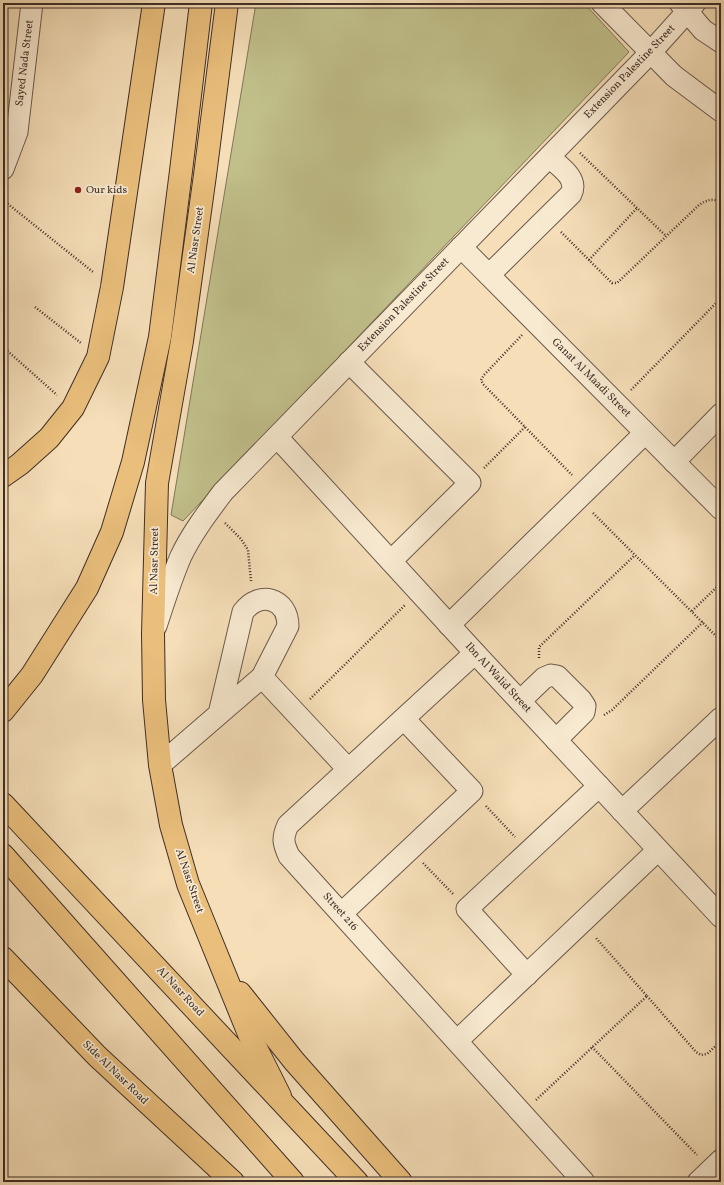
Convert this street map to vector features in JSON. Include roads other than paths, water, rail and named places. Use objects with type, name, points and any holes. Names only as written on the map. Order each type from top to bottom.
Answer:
[{"type":"main road","points":[[3,476],[20,464],[49,438],[72,408],[98,357],[112,287],[154,3]]},
{"type":"main road","name":"Al Nasr Street","points":[[3,711],[32,675],[87,588],[112,532],[133,462],[160,337],[201,3]]},
{"type":"main road","name":"Al Nasr Street","points":[[227,3],[182,341],[157,483],[153,634],[154,700],[160,765],[171,825],[188,884],[249,1034],[282,1101]]},
{"type":"main road","name":"Al Nasr Road","points":[[3,804],[357,1182]]},
{"type":"main road","points":[[3,855],[293,1182]]},
{"type":"main road","name":"Side Al Nasr Road","points":[[3,958],[96,1056],[233,1182]]},
{"type":"main road","points":[[224,974],[294,1061],[401,1182]]},
{"type":"street","name":"Sayed Nada Street","points":[[3,169],[17,132],[32,3]]},
{"type":"street","points":[[602,3],[674,76],[721,111]]},
{"type":"street","name":"Extension Palestine Street","points":[[153,634],[182,555],[200,522],[223,492],[650,53],[688,6]]},
{"type":"street","points":[[688,6],[703,30],[721,42]]},
{"type":"street","points":[[489,275],[571,194],[573,186],[571,178],[549,157]]},
{"type":"street","name":"Ganat Al Maadi Street","points":[[461,247],[721,509]]},
{"type":"street","points":[[349,362],[470,483],[391,562]]},
{"type":"street","points":[[674,462],[721,414]]},
{"type":"street","points":[[449,625],[645,433]]},
{"type":"street","name":"Ibn Al Walid Street","points":[[277,437],[520,702],[721,917]]},
{"type":"street","points":[[160,765],[262,677],[288,626],[288,619],[285,612],[281,606],[275,602],[268,599],[260,599],[253,602],[243,612],[219,714]]},
{"type":"street","name":"Street 216","points":[[475,653],[288,824],[284,835],[284,845],[289,856],[584,1182]]},
{"type":"street","points":[[520,702],[550,674],[557,676],[583,702],[585,709],[582,715],[556,740]]},
{"type":"street","points":[[262,677],[348,769]]},
{"type":"street","points":[[342,914],[472,791],[404,718]]},
{"type":"street","points":[[622,811],[721,718]]},
{"type":"street","points":[[527,974],[467,909],[599,786]]},
{"type":"street","points":[[457,1041],[658,850]]},
{"type":"place","name":"Our kids","points":[[78,190]]}]
